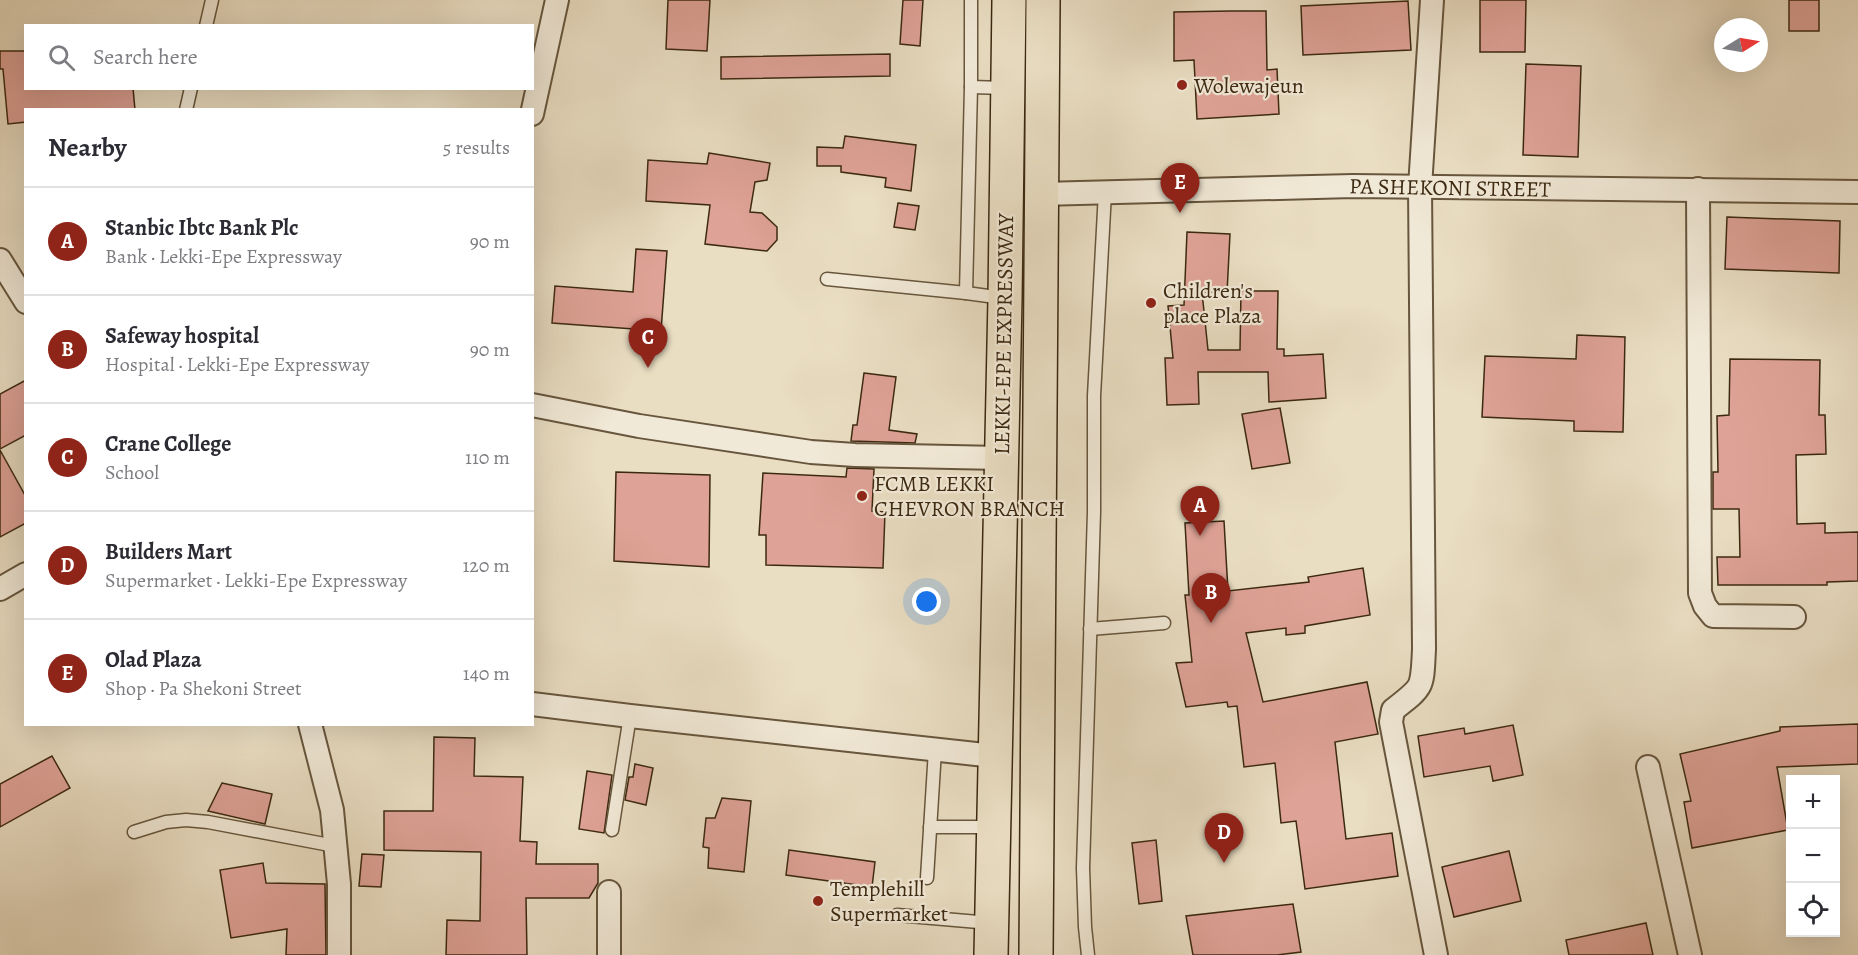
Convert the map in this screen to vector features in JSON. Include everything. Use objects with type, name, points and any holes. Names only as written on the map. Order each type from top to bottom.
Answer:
[{"type":"highway","name":"LEKKI-EPE EXPRESSWAY","points":[[991,955],[1009,0]]},
{"type":"highway","name":"LEKKI-EPE EXPRESSWAY","points":[[1036,955],[1043,0]]},
{"type":"street","points":[[533,108],[557,0]]},
{"type":"street","points":[[1432,0],[1420,187],[1423,679],[1418,691],[1393,710],[1391,722],[1436,955]]},
{"type":"street","name":"PA SHEKONI STREET","points":[[1041,194],[1353,186],[1858,192]]},
{"type":"street","points":[[1698,189],[1700,593],[1705,606],[1713,616],[1794,617]]},
{"type":"street","points":[[0,260],[24,299]]},
{"type":"street","points":[[534,405],[639,426],[811,452],[1000,458]]},
{"type":"street","points":[[0,589],[24,575]]},
{"type":"street","points":[[534,704],[994,756]]},
{"type":"street","points":[[311,726],[332,810],[339,884],[339,955]]},
{"type":"street","points":[[1647,767],[1690,955]]},
{"type":"street","points":[[609,892],[609,955]]},
{"type":"lane","points":[[206,24],[212,0]]},
{"type":"lane","points":[[966,293],[971,0]]},
{"type":"lane","points":[[970,87],[1006,88]]},
{"type":"lane","points":[[186,108],[191,90]]},
{"type":"lane","points":[[1088,955],[1083,868],[1094,512],[1094,396],[1105,192]]},
{"type":"lane","points":[[827,279],[1005,298]]},
{"type":"lane","points":[[1090,629],[1164,623]]},
{"type":"lane","points":[[612,830],[630,716]]},
{"type":"lane","points":[[927,878],[935,750]]},
{"type":"lane","points":[[134,832],[166,822],[186,820],[335,846]]},
{"type":"lane","points":[[930,827],[993,827]]},
{"type":"lane","points":[[897,915],[991,923]]},
{"type":"building","points":[[668,0],[710,0],[707,51],[666,49]]},
{"type":"building","points":[[903,0],[923,0],[920,46],[900,44]]},
{"type":"building","points":[[1480,0],[1526,0],[1525,52],[1480,52]]},
{"type":"building","points":[[1789,0],[1819,0],[1819,31],[1789,31]]},
{"type":"building","points":[[1408,1],[1411,50],[1303,55],[1301,6]]},
{"type":"building","points":[[1266,11],[1267,70],[1277,69],[1279,114],[1197,119],[1194,60],[1174,61],[1174,12]]},
{"type":"building","points":[[0,51],[24,51],[24,90],[133,90],[135,108],[24,108],[24,122],[8,124],[3,69],[0,69]]},
{"type":"building","points":[[890,54],[890,76],[721,79],[721,57]]},
{"type":"building","points":[[1526,64],[1581,66],[1578,157],[1523,155]]},
{"type":"building","points":[[845,136],[916,145],[911,191],[885,187],[886,178],[841,172],[841,166],[817,166],[817,147],[843,148]]},
{"type":"building","points":[[709,153],[770,163],[767,180],[755,182],[750,212],[762,213],[777,227],[777,240],[767,251],[705,244],[710,205],[646,201],[648,160],[707,164]]},
{"type":"building","points":[[898,203],[919,206],[915,230],[894,227]]},
{"type":"building","points":[[1727,217],[1840,221],[1839,273],[1725,269]]},
{"type":"building","points":[[1187,232],[1230,234],[1227,293],[1202,292],[1208,350],[1240,350],[1241,291],[1278,291],[1277,349],[1284,349],[1284,356],[1323,354],[1326,398],[1269,402],[1268,372],[1198,372],[1199,404],[1167,405],[1165,358],[1173,358],[1168,306],[1184,305]]},
{"type":"building","points":[[636,249],[667,251],[661,331],[552,323],[555,286],[633,292]]},
{"type":"building","points":[[1577,335],[1625,337],[1623,432],[1574,431],[1574,421],[1482,417],[1485,356],[1576,359]]},
{"type":"building","points":[[1730,359],[1820,360],[1819,415],[1825,415],[1826,454],[1796,455],[1797,524],[1825,523],[1825,533],[1858,532],[1858,581],[1827,582],[1827,585],[1718,585],[1717,557],[1740,557],[1739,509],[1713,509],[1713,472],[1718,472],[1717,416],[1729,415]]},
{"type":"building","points":[[864,373],[896,377],[889,430],[917,434],[915,443],[851,441],[853,425],[857,425]]},
{"type":"building","points":[[24,381],[24,436],[0,449],[0,394]]},
{"type":"building","points":[[1280,408],[1290,463],[1252,469],[1242,414]]},
{"type":"building","points":[[0,450],[24,493],[24,524],[0,537]]},
{"type":"building","points":[[847,468],[874,469],[872,511],[885,512],[883,568],[766,565],[766,535],[759,535],[763,473],[846,477]]},
{"type":"building","points":[[616,472],[710,475],[709,567],[614,561]]},
{"type":"building","points":[[1224,521],[1228,591],[1309,582],[1308,577],[1363,568],[1370,615],[1305,626],[1305,633],[1286,635],[1286,628],[1246,633],[1263,702],[1367,682],[1378,734],[1335,742],[1346,839],[1392,833],[1398,876],[1305,889],[1296,821],[1281,823],[1275,763],[1244,767],[1237,706],[1228,707],[1227,702],[1186,707],[1176,663],[1192,662],[1185,595],[1189,595],[1185,523]]},
{"type":"building","points":[[1858,724],[1858,764],[1777,767],[1786,830],[1692,848],[1684,802],[1691,801],[1680,754],[1780,731],[1780,727]]},
{"type":"building","points":[[1513,725],[1523,775],[1493,781],[1490,766],[1424,777],[1418,736],[1464,728],[1465,734]]},
{"type":"building","points":[[434,737],[475,738],[474,776],[523,777],[520,841],[537,842],[536,864],[598,864],[598,883],[589,898],[526,898],[527,955],[446,955],[447,920],[480,921],[481,852],[384,850],[384,811],[433,811]]},
{"type":"building","points":[[52,756],[70,788],[0,827],[0,784]]},
{"type":"building","points":[[635,764],[653,768],[646,805],[625,800],[629,777],[633,777]]},
{"type":"building","points":[[587,771],[612,775],[604,833],[579,829]]},
{"type":"building","points":[[222,783],[272,794],[265,824],[208,811]]},
{"type":"building","points":[[722,798],[751,801],[744,872],[708,868],[709,848],[703,847],[706,818],[715,818]]},
{"type":"building","points":[[1156,840],[1162,901],[1139,904],[1132,843]]},
{"type":"building","points":[[789,850],[875,862],[872,887],[786,875]]},
{"type":"building","points":[[1509,851],[1521,901],[1454,917],[1442,867]]},
{"type":"building","points":[[362,854],[384,855],[381,887],[359,886]]},
{"type":"building","points":[[263,863],[266,883],[325,884],[326,955],[286,955],[287,929],[231,938],[220,870]]},
{"type":"building","points":[[1293,904],[1301,952],[1277,955],[1193,955],[1186,916]]},
{"type":"building","points":[[1646,923],[1653,955],[1569,955],[1566,940]]},
{"type":"place","name":"Wolewajeun","points":[[1182,85]]},
{"type":"place","name":"Olad Plaza","points":[[1180,213]]},
{"type":"place","name":"Children's place Plaza","points":[[1151,303]]},
{"type":"place","name":"Crane College","points":[[648,368]]},
{"type":"place","name":"FCMB LEKKI CHEVRON BRANCH","points":[[862,496]]},
{"type":"place","name":"Stanbic Ibtc Bank Plc","points":[[1200,536]]},
{"type":"place","name":"Safeway hospital","points":[[1211,623]]},
{"type":"place","name":"Builders Mart","points":[[1224,863]]},
{"type":"place","name":"Templehill Supermarket","points":[[818,901]]}]
